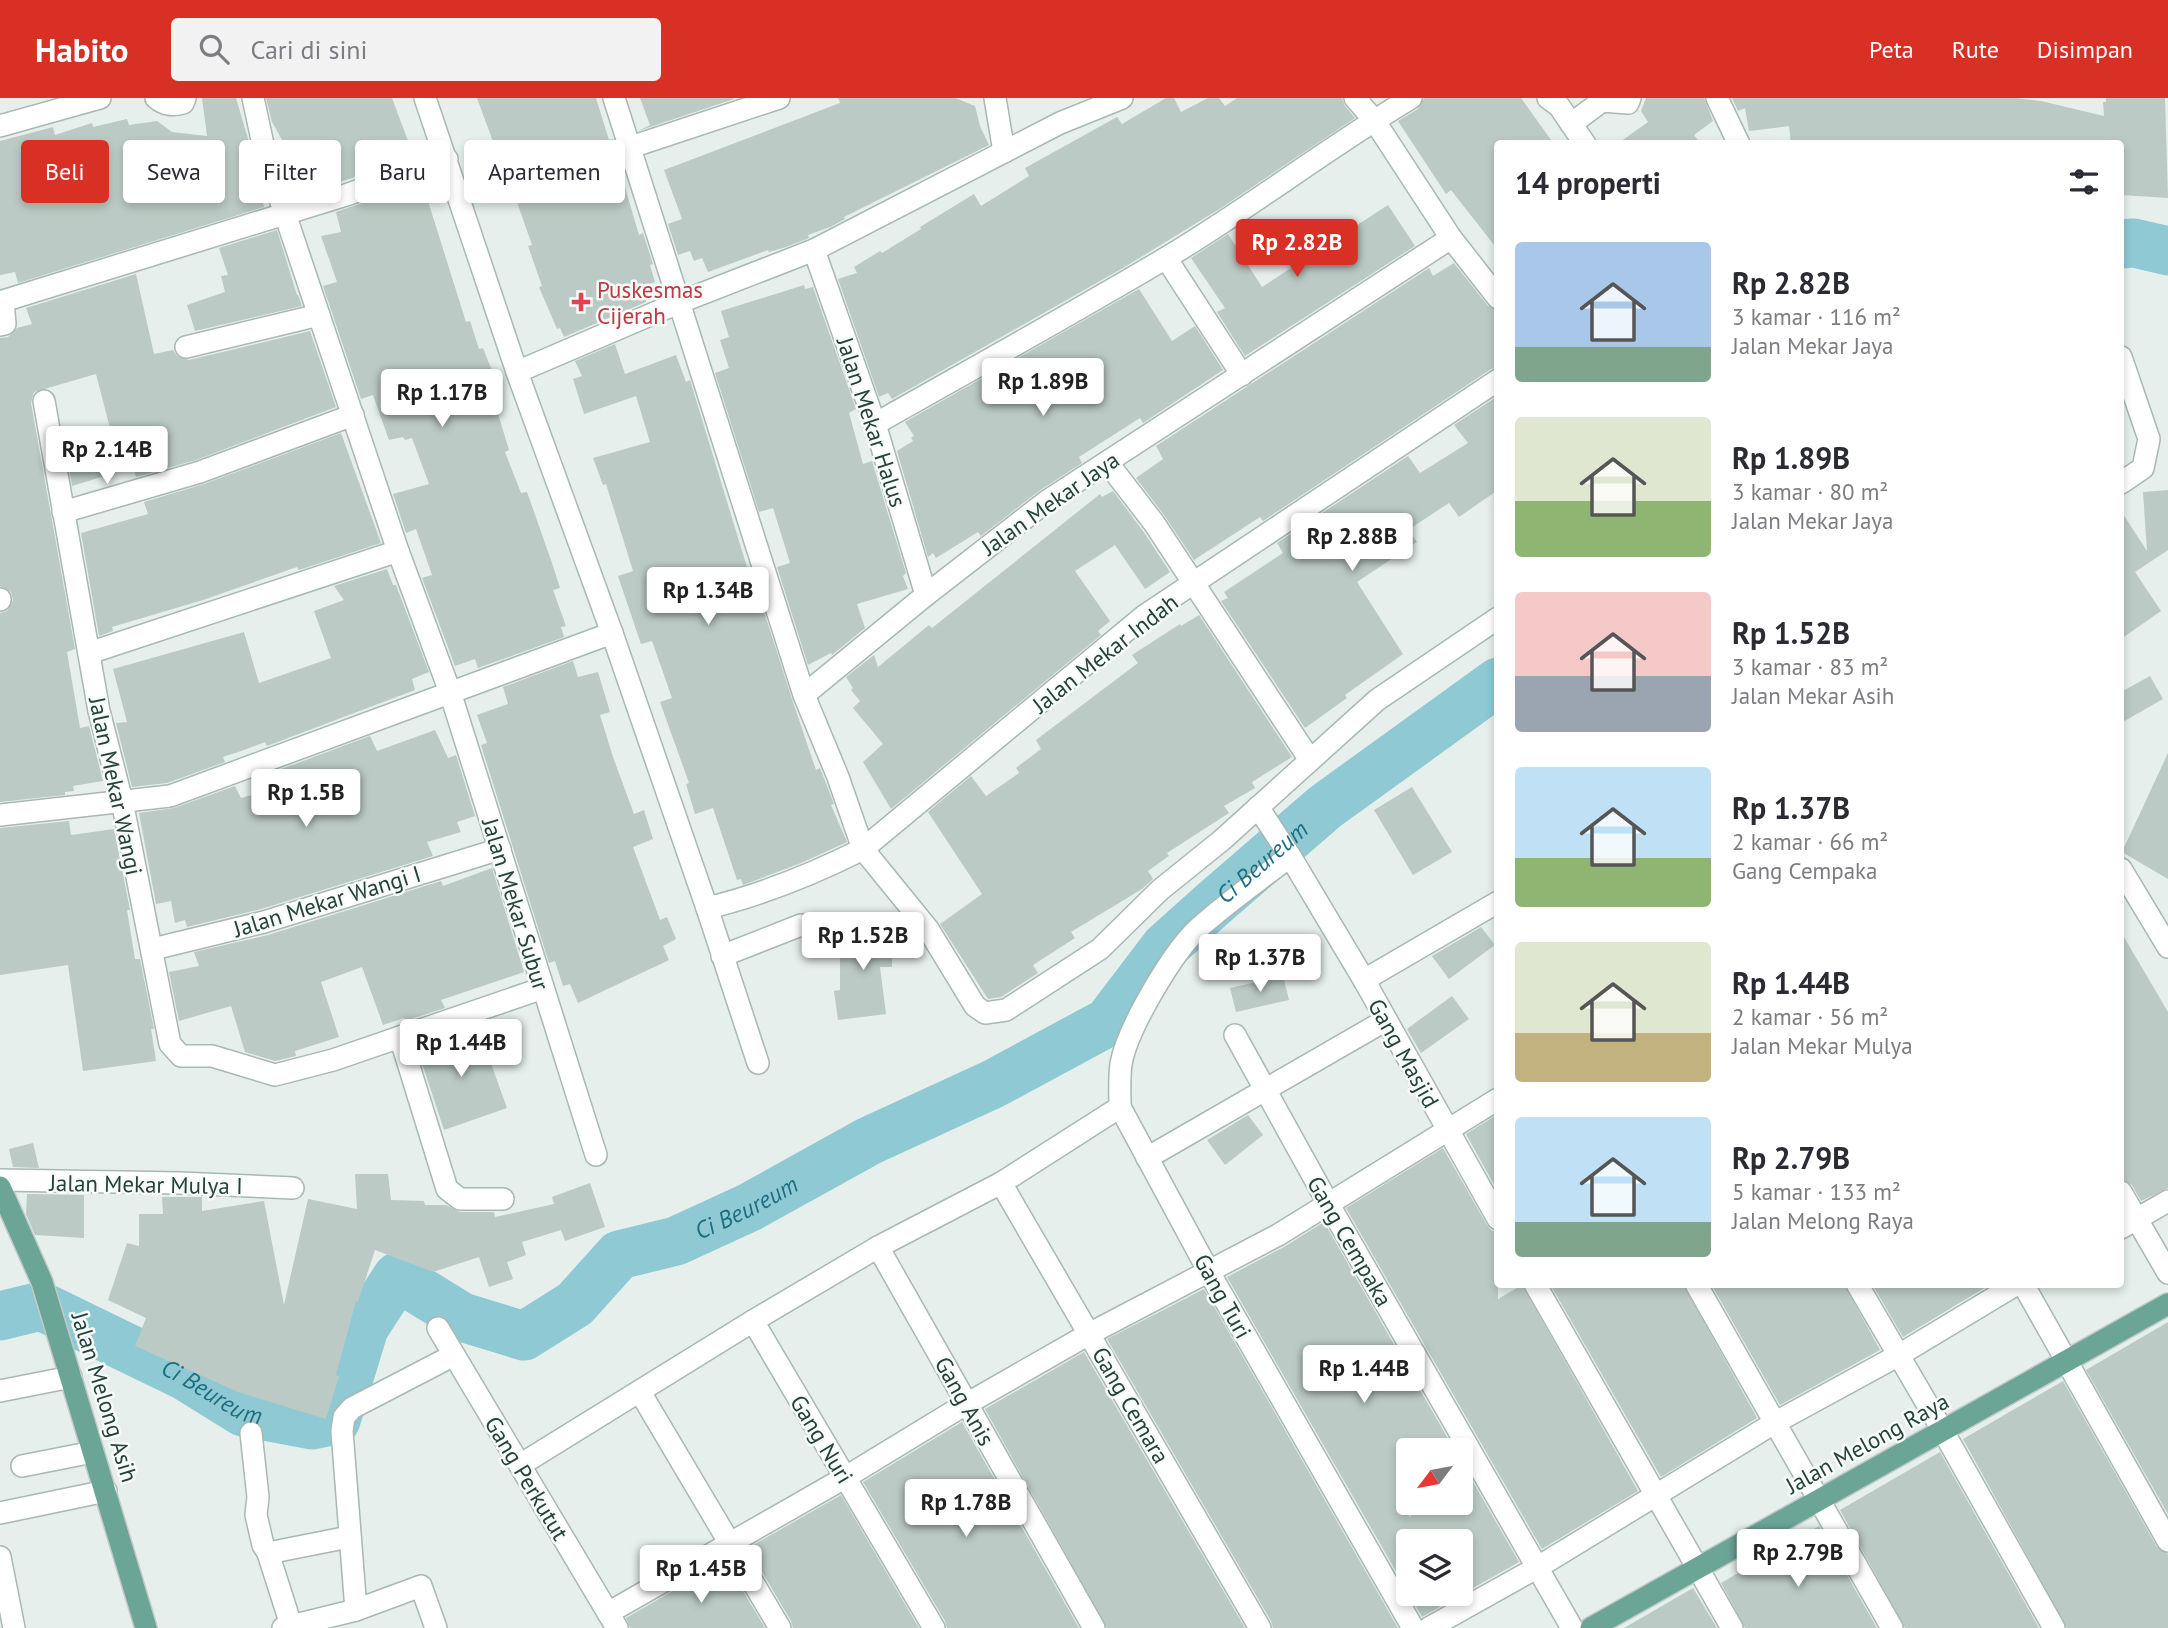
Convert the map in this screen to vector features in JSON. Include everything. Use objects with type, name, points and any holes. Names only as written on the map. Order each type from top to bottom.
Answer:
[{"type":"main road","name":"Jalan Melong Asih","points":[[0,1187],[6,1218],[42,1282],[146,1628]]},
{"type":"main road","name":"Jalan Melong Raya","points":[[1591,1628],[2168,1304]]},
{"type":"street","points":[[0,125],[100,98]]},
{"type":"street","points":[[156,98],[173,106],[183,103],[185,98]]},
{"type":"street","name":"Jalan Mekar Subur","points":[[253,98],[264,149],[398,551],[450,692],[596,1155]]},
{"type":"street","points":[[425,98],[440,140]]},
{"type":"street","points":[[614,98],[804,695],[838,777],[863,849],[928,929],[975,1006],[985,1013],[1006,1010],[1100,949],[1160,890],[1262,812],[1310,760],[1377,700],[1494,621]]},
{"type":"street","points":[[631,147],[779,98]]},
{"type":"street","points":[[995,98],[1004,152]]},
{"type":"street","points":[[517,372],[678,303],[814,250],[1060,122],[1122,98]]},
{"type":"street","points":[[1355,98],[1374,120],[1451,238],[1494,293]]},
{"type":"street","points":[[875,424],[1166,258],[1411,98]]},
{"type":"street","points":[[1548,98],[1559,107],[1582,140]]},
{"type":"street","points":[[1571,124],[1602,101],[1621,104],[1628,103],[1630,98]]},
{"type":"street","points":[[1717,98],[1737,140]]},
{"type":"street","points":[[450,168],[517,372],[612,633],[758,1063]]},
{"type":"street","points":[[0,325],[5,324],[3,301],[355,192]]},
{"type":"street","name":"Jalan Mekar Jaya","points":[[804,695],[1046,501],[1451,238]]},
{"type":"street","name":"Jalan Mekar Halus","points":[[814,250],[875,424],[926,595]]},
{"type":"street","points":[[1166,258],[1242,374]]},
{"type":"street","points":[[186,347],[319,315]]},
{"type":"street","points":[[2124,366],[2149,439],[2143,468],[2124,481]]},
{"type":"street","name":"Jalan Mekar Indah","points":[[707,908],[745,899],[823,869],[863,849],[1144,616],[1494,383]]},
{"type":"street","name":"Jalan Mekar Wangi","points":[[44,401],[102,730],[122,801],[170,1044],[181,1056],[212,1056],[275,1075],[333,1060],[400,1037]]},
{"type":"street","points":[[63,512],[200,471],[353,415]]},
{"type":"street","points":[[1107,462],[1154,523],[1195,583],[1310,760]]},
{"type":"street","points":[[89,653],[398,551]]},
{"type":"street","points":[[0,816],[170,796],[612,633]]},
{"type":"street","name":"Gang Masjid","points":[[1262,812],[1387,1020],[1494,1212]]},
{"type":"street","name":"Jalan Mekar Wangi I","points":[[153,948],[264,922],[500,849]]},
{"type":"street","points":[[520,1465],[878,1247],[1001,1183],[1120,1107],[1121,1064],[1133,1031],[1181,949],[1199,927],[1289,854]]},
{"type":"street","points":[[2124,874],[2168,947]]},
{"type":"street","points":[[1364,981],[1494,913]]},
{"type":"street","points":[[722,956],[801,925]]},
{"type":"street","points":[[503,1199],[460,1199],[447,1189],[400,1037],[542,988]]},
{"type":"street","points":[[1147,1158],[1387,1020]]},
{"type":"street","name":"Gang Cempaka","points":[[1235,1035],[1328,1203],[1572,1628]]},
{"type":"street","points":[[612,1621],[729,1543],[1089,1334],[1278,1235],[1494,1101]]},
{"type":"street","name":"Gang Turi","points":[[1120,1107],[1209,1272],[1413,1628]]},
{"type":"street","name":"Jalan Mekar Mulya I","points":[[0,1180],[293,1188]]},
{"type":"street","name":"Gang Cemara","points":[[1001,1183],[1260,1628]]},
{"type":"street","points":[[2129,1224],[2168,1201]]},
{"type":"street","points":[[2124,1204],[2129,1224],[2168,1273]]},
{"type":"street","name":"Gang Anis","points":[[878,1247],[1094,1628]]},
{"type":"street","points":[[1537,1288],[1732,1628]]},
{"type":"street","points":[[1698,1288],[1892,1628]]},
{"type":"street","points":[[1859,1288],[2054,1628]]},
{"type":"street","points":[[1429,1628],[1657,1497],[1776,1422],[1899,1355],[2010,1288]]},
{"type":"street","points":[[2025,1288],[2168,1541]]},
{"type":"street","name":"Gang Nuri","points":[[753,1321],[934,1628]]},
{"type":"street","name":"Gang Perkutut","points":[[438,1328],[612,1621]]},
{"type":"street","points":[[356,1610],[342,1432],[344,1417],[352,1408],[454,1355]]},
{"type":"street","points":[[0,1391],[71,1377]]},
{"type":"street","points":[[640,1392],[780,1628]]},
{"type":"street","points":[[251,1433],[258,1497],[256,1515],[263,1545],[294,1626],[356,1610],[421,1586],[436,1628]]},
{"type":"street","points":[[22,1466],[93,1452]]},
{"type":"street","points":[[0,1513],[106,1491]]},
{"type":"street","points":[[268,1553],[349,1537]]},
{"type":"street","points":[[0,1557],[14,1628]]},
{"type":"building","points":[[202,98],[236,98],[248,140],[239,140],[239,203],[263,203],[264,207],[18,283],[15,272],[0,275],[0,141],[53,127],[55,135],[92,123],[93,127],[127,119],[129,125],[157,121],[172,132],[207,136]]},
{"type":"building","points":[[266,98],[392,98],[408,140],[355,140],[355,177],[341,182],[341,140],[282,140],[272,122]]},
{"type":"building","points":[[477,98],[596,98],[609,140],[492,140]]},
{"type":"building","points":[[640,98],[734,99],[638,131],[650,125]]},
{"type":"building","points":[[838,98],[955,98],[975,106],[989,145],[844,217],[845,219],[830,227],[808,235],[809,238],[786,247],[769,252],[768,250],[708,272],[702,258],[694,261],[690,251],[678,255],[668,224],[682,219],[664,170],[840,103]]},
{"type":"building","points":[[1166,98],[1174,98],[1181,112],[1208,98],[1219,98],[1225,106],[1237,98],[1342,98],[1355,118],[1221,208],[1123,268],[892,399],[888,393],[879,397],[838,279],[857,273],[854,267],[880,251],[882,253],[974,194],[981,206],[1029,176],[1025,168],[1117,117],[1122,124]]},
{"type":"building","points":[[1424,98],[1521,98],[1551,140],[1494,140],[1494,245],[1451,190],[1446,194],[1398,121],[1418,109]]},
{"type":"building","points":[[1646,98],[1704,98],[1713,121],[1694,135],[1698,140],[1623,140],[1648,122],[1641,111]]},
{"type":"building","points":[[1732,98],[2015,98],[2041,101],[2104,116],[2103,102],[2106,102],[2106,98],[2165,98],[2168,198],[2124,195],[2124,140],[1791,140],[1789,126],[1749,131],[1745,108],[1738,111]]},
{"type":"building","points":[[625,187],[639,235],[643,233],[653,264],[650,265],[655,282],[644,286],[646,302],[564,337],[560,328],[557,329],[539,287],[542,286],[528,246],[532,245],[517,203],[625,203]]},
{"type":"building","points":[[362,203],[429,203],[466,322],[470,321],[479,349],[483,348],[494,376],[489,377],[509,450],[505,452],[521,493],[527,492],[560,588],[553,590],[566,626],[561,627],[564,637],[478,668],[475,659],[455,666],[422,578],[432,575],[416,529],[406,533],[393,494],[429,484],[412,438],[389,440],[373,395],[361,399],[323,286],[337,282],[321,236],[341,232],[336,212]]},
{"type":"building","points":[[1388,205],[1415,246],[1245,356],[1217,312],[1225,308],[1191,258],[1228,234],[1262,287]]},
{"type":"building","points":[[277,230],[302,306],[195,331],[187,305],[225,292],[221,276],[228,275],[219,248]]},
{"type":"building","points":[[1454,263],[1488,306],[1494,309],[1494,368],[1263,521],[1260,517],[1194,560],[1136,478],[1163,459],[1156,446],[1429,268],[1433,276]]},
{"type":"building","points":[[136,274],[154,354],[173,350],[177,356],[189,360],[310,331],[336,407],[196,460],[136,477],[133,467],[72,486],[67,454],[113,440],[96,374],[34,392],[31,403],[75,649],[67,652],[80,728],[89,726],[103,781],[73,786],[74,791],[65,792],[65,795],[0,802],[0,613],[7,611],[13,600],[11,592],[0,586],[0,338],[8,337],[17,328],[32,324],[26,308]]},
{"type":"building","points":[[804,285],[805,289],[813,287],[856,409],[849,413],[863,464],[872,461],[906,573],[903,576],[908,589],[857,604],[865,628],[832,655],[831,653],[808,665],[777,567],[790,563],[773,508],[759,512],[715,373],[729,368],[720,340],[729,337],[721,311]]},
{"type":"building","points":[[1139,289],[1172,341],[1195,326],[1223,370],[1143,423],[1140,418],[1079,457],[1082,463],[1039,491],[981,536],[978,532],[936,558],[933,553],[928,557],[897,451],[913,441],[911,438],[914,436],[905,422]]},
{"type":"building","points":[[615,344],[625,374],[676,355],[686,382],[690,380],[750,577],[753,577],[816,770],[820,768],[834,804],[831,805],[847,842],[743,885],[741,879],[737,880],[713,808],[695,814],[686,784],[689,783],[660,702],[672,698],[652,641],[641,644],[618,576],[633,571],[606,484],[603,485],[593,458],[650,442],[636,396],[584,414],[573,379],[582,376],[575,361]]},
{"type":"building","points":[[1494,399],[1494,493],[1459,517],[1449,503],[1408,530],[1417,542],[1357,582],[1403,654],[1345,695],[1347,698],[1305,728],[1221,601],[1228,598],[1224,592],[1283,553],[1277,543],[1408,456],[1420,473],[1468,443],[1454,425]]},
{"type":"building","points":[[341,433],[381,543],[299,570],[297,567],[203,600],[112,627],[113,631],[99,636],[81,533],[148,514],[144,502],[204,484]]},
{"type":"building","points":[[2168,490],[2168,550],[2135,572],[2161,611],[2124,637],[2124,516],[2147,551],[2143,492]]},
{"type":"building","points":[[1113,491],[1170,572],[1145,589],[1115,545],[1075,571],[1110,621],[1098,631],[1101,635],[891,809],[863,762],[883,744],[853,708],[860,701],[851,690],[853,688],[846,677],[874,655],[878,667],[929,625],[932,628],[1100,494],[1102,497]]},
{"type":"building","points":[[387,569],[393,585],[396,585],[429,672],[412,679],[415,690],[267,746],[265,742],[223,757],[225,762],[167,783],[132,787],[116,723],[127,722],[113,669],[244,632],[259,683],[331,658],[314,611],[344,600],[334,586]]},
{"type":"building","points":[[1199,615],[1292,757],[1252,782],[1255,788],[1224,806],[1229,813],[1167,853],[1169,856],[1148,871],[1153,879],[1142,889],[1071,932],[1075,938],[1033,965],[1038,973],[1001,997],[988,999],[940,924],[982,894],[928,812],[971,776],[986,796],[1019,773],[1016,768],[1041,749],[1036,740],[1138,663],[1132,655]]},
{"type":"building","points":[[573,661],[578,677],[598,672],[610,712],[600,715],[613,757],[634,814],[644,810],[653,839],[633,847],[660,920],[667,917],[676,939],[663,946],[669,960],[578,1003],[570,984],[563,986],[555,961],[549,963],[481,745],[487,743],[477,715],[508,704],[503,687]]},
{"type":"building","points":[[2150,676],[2163,699],[2124,721],[2124,690]]},
{"type":"building","points":[[435,730],[448,758],[456,755],[475,816],[457,822],[461,832],[427,842],[433,856],[261,909],[187,927],[185,920],[175,923],[171,901],[156,904],[139,813],[174,808],[235,786],[241,798],[283,787],[276,771],[370,736],[377,751]]},
{"type":"building","points":[[2168,753],[2168,879],[2124,853],[2124,848]]},
{"type":"building","points":[[1412,787],[1452,852],[1413,875],[1374,810]]},
{"type":"building","points":[[69,821],[71,835],[114,829],[130,910],[127,910],[135,959],[140,959],[154,1029],[151,1029],[156,1061],[83,1071],[68,965],[0,975],[0,828]]},
{"type":"building","points":[[492,868],[524,972],[441,1000],[445,1008],[383,1025],[362,967],[321,982],[339,1037],[295,1051],[296,1056],[275,1061],[245,1052],[231,1006],[179,1021],[169,972],[199,966],[194,952],[268,935],[441,881],[443,886]]},
{"type":"building","points":[[1481,927],[1494,944],[1449,979],[1432,956]]},
{"type":"building","points":[[840,928],[892,928],[892,967],[880,967],[886,1014],[838,1020],[834,991],[840,990]]},
{"type":"building","points":[[2124,937],[2168,1012],[2168,1188],[2141,1201],[2132,1185],[2124,1181]]},
{"type":"building","points":[[1283,976],[1289,1000],[1236,1012],[1230,988]]},
{"type":"building","points":[[1452,996],[1469,1019],[1421,1053],[1407,1029]]},
{"type":"building","points":[[455,1032],[458,1040],[480,1033],[507,1108],[444,1130],[416,1045]]},
{"type":"building","points":[[1248,1115],[1263,1135],[1225,1165],[1207,1140]]},
{"type":"building","points":[[1494,1116],[1494,1185],[1466,1134]]},
{"type":"building","points":[[33,1143],[39,1168],[13,1167],[9,1149]]},
{"type":"building","points":[[1443,1148],[1487,1225],[1494,1231],[1494,1288],[1498,1288],[1498,1299],[1517,1288],[1524,1288],[1638,1491],[1542,1549],[1346,1208]]},
{"type":"building","points":[[355,1174],[388,1174],[391,1200],[424,1201],[425,1205],[446,1205],[460,1212],[494,1212],[495,1217],[554,1204],[552,1197],[590,1183],[605,1227],[565,1241],[561,1230],[522,1242],[526,1255],[507,1262],[513,1279],[489,1287],[479,1257],[433,1272],[375,1250],[358,1302],[356,1301],[326,1419],[238,1392],[135,1346],[146,1318],[108,1300],[127,1243],[139,1246],[139,1214],[163,1214],[162,1197],[202,1197],[202,1211],[264,1201],[284,1305],[308,1199],[357,1209]]},
{"type":"building","points":[[27,1194],[84,1195],[84,1238],[35,1235],[26,1214]]},
{"type":"building","points":[[1324,1222],[1448,1438],[1396,1438],[1396,1516],[1474,1516],[1474,1484],[1519,1562],[1473,1588],[1473,1529],[1396,1529],[1396,1572],[1227,1277]]},
{"type":"building","points":[[1552,1288],[1685,1288],[1757,1418],[1661,1477]]},
{"type":"building","points":[[1713,1288],[1846,1288],[1880,1350],[1780,1405]]},
{"type":"building","points":[[1874,1288],[1984,1288],[1903,1337]]},
{"type":"building","points":[[1204,1289],[1398,1628],[1273,1628],[1107,1339]]},
{"type":"building","points":[[2168,1322],[2168,1514],[2086,1370]]},
{"type":"building","points":[[1084,1352],[1245,1628],[1107,1628],[985,1409]]},
{"type":"building","points":[[2063,1381],[2157,1547],[2168,1554],[2168,1628],[2067,1628],[1963,1439]]},
{"type":"building","points":[[962,1422],[1079,1628],[947,1628],[863,1482]]},
{"type":"building","points":[[1940,1452],[2039,1628],[1905,1628],[1840,1510]]},
{"type":"building","points":[[841,1495],[919,1628],[793,1628],[748,1548]]},
{"type":"building","points":[[1819,1526],[1877,1628],[1745,1628],[1721,1583]]},
{"type":"building","points":[[725,1561],[765,1628],[630,1628],[626,1618]]},
{"type":"building","points":[[1693,1588],[1717,1628],[1624,1628]]},
{"type":"building","points":[[1416,1606],[1441,1606],[1422,1617]]},
{"type":"waterway","name":"Ci Beureum","points":[[2124,244],[2134,243],[2168,251]]},
{"type":"waterway","name":"Ci Beureum","points":[[0,1316],[41,1306],[185,1376],[243,1412],[312,1425],[336,1420],[364,1328],[397,1277],[462,1317],[524,1336],[575,1304],[619,1255],[676,1241],[750,1207],[869,1141],[993,1084],[1108,1022],[1165,947],[1213,904],[1325,807],[1494,685]]},
{"type":"place","name":"Puskesmas Cijerah","points":[[581,302]]}]
